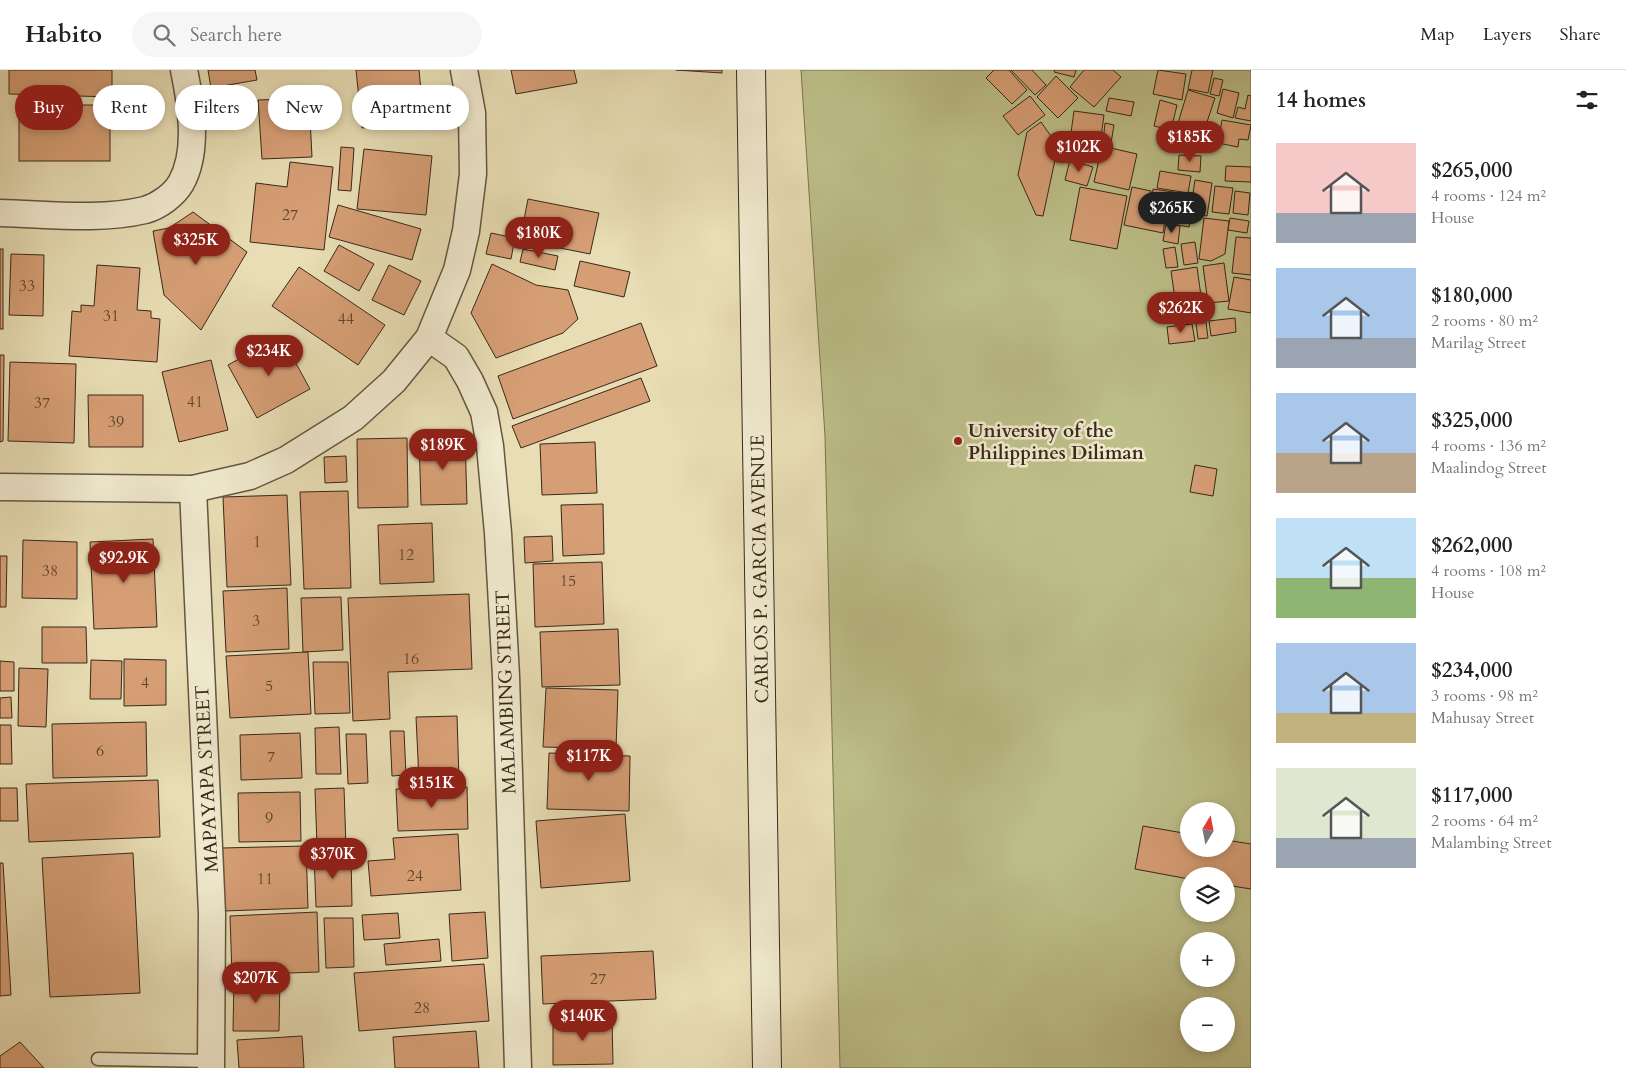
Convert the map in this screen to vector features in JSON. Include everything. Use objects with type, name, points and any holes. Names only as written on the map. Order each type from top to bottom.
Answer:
[{"type":"main road","name":"CARLOS P. GARCIA AVENUE","points":[[751,70],[767,1068]]},
{"type":"street","points":[[0,213],[125,213],[147,209],[168,198],[181,183],[189,161],[191,139],[189,95],[184,70]]},
{"type":"street","points":[[0,487],[192,489],[250,476],[286,460],[318,442],[353,418],[394,380],[429,338],[457,270],[466,230],[473,174],[472,113],[464,70]]},
{"type":"street","name":"MALAMBING STREET","points":[[429,338],[456,357],[470,380],[484,412],[490,446],[498,533],[506,676],[518,1068]]},
{"type":"street","name":"MAPAYAPA STREET","points":[[192,489],[212,914],[211,1064]]},
{"type":"lane","points":[[98,1059],[211,1064]]},
{"type":"green space","name":"University of the Philippines Diliman","points":[[801,70],[1251,70],[1251,1068],[840,1068],[825,436]]},
{"type":"building","points":[[9,70],[112,70],[112,85],[93,85],[93,96],[83,96],[83,85],[15,85],[15,94],[9,94]]},
{"type":"building","points":[[208,70],[255,70],[257,80],[228,85],[210,85]]},
{"type":"building","points":[[356,70],[419,70],[420,85],[358,85]]},
{"type":"building","points":[[511,70],[574,70],[577,83],[516,94]]},
{"type":"building","points":[[676,70],[722,70],[722,73]]},
{"type":"building","points":[[994,70],[1009,70],[1027,90],[1012,104],[986,78]]},
{"type":"building","points":[[1011,70],[1032,70],[1046,85],[1035,95]]},
{"type":"building","points":[[1055,70],[1076,70],[1074,77],[1054,72]]},
{"type":"building","points":[[1084,70],[1113,70],[1121,77],[1094,107],[1070,87]]},
{"type":"building","points":[[1158,70],[1186,74],[1182,100],[1153,94]]},
{"type":"building","points":[[1192,70],[1213,70],[1208,93],[1188,89]]},
{"type":"building","points":[[1056,76],[1078,98],[1058,118],[1037,97]]},
{"type":"building","points":[[1214,78],[1223,80],[1219,96],[1210,94]]},
{"type":"building","points":[[1223,89],[1239,93],[1233,118],[1217,113]]},
{"type":"building","points":[[1188,90],[1215,98],[1204,131],[1178,123]]},
{"type":"building","points":[[1248,95],[1251,96],[1251,121],[1235,118],[1238,107],[1245,109]]},
{"type":"building","points":[[1030,96],[1045,115],[1018,135],[1003,116]]},
{"type":"building","points":[[1109,98],[1134,102],[1131,116],[1106,111]]},
{"type":"building","points":[[258,100],[268,100],[268,130],[311,130],[312,157],[262,159]]},
{"type":"building","points":[[1160,100],[1177,105],[1171,130],[1154,126]]},
{"type":"building","points":[[83,105],[93,105],[93,130],[110,130],[110,161],[19,161],[19,130],[83,130]]},
{"type":"building","points":[[1074,111],[1104,115],[1100,144],[1070,140]]},
{"type":"building","points":[[1222,120],[1251,125],[1248,140],[1239,139],[1238,147],[1218,143]]},
{"type":"building","points":[[1041,122],[1058,146],[1043,216],[1036,215],[1018,175],[1027,132]]},
{"type":"building","points":[[1105,123],[1114,125],[1111,143],[1103,142]]},
{"type":"building","points":[[1174,126],[1196,130],[1192,146],[1171,142]]},
{"type":"building","points":[[1102,146],[1137,154],[1129,190],[1094,182]]},
{"type":"building","points":[[341,147],[354,148],[351,191],[338,190]]},
{"type":"building","points":[[364,149],[432,156],[426,215],[357,209]]},
{"type":"building","points":[[1179,155],[1201,156],[1200,172],[1178,170]]},
{"type":"building","points":[[1070,160],[1093,167],[1087,186],[1065,180]]},
{"type":"building","points":[[290,162],[333,167],[324,250],[250,242],[256,183],[287,187]]},
{"type":"building","points":[[1226,166],[1251,167],[1251,182],[1225,181]]},
{"type":"building","points":[[1160,171],[1191,176],[1188,193],[1157,188]]},
{"type":"building","points":[[1195,180],[1212,183],[1207,216],[1190,213]]},
{"type":"building","points":[[1215,186],[1233,188],[1229,214],[1212,212]]},
{"type":"building","points":[[1080,187],[1127,196],[1117,249],[1070,240]]},
{"type":"building","points":[[1132,187],[1151,191],[1147,210],[1166,214],[1163,233],[1124,225]]},
{"type":"building","points":[[1153,189],[1187,194],[1185,209],[1151,204]]},
{"type":"building","points":[[1235,191],[1250,193],[1248,215],[1233,213]]},
{"type":"building","points":[[528,199],[599,213],[590,254],[520,240]]},
{"type":"building","points":[[338,205],[421,229],[412,260],[329,237]]},
{"type":"building","points":[[193,212],[247,252],[201,330],[164,295],[153,231],[169,228]]},
{"type":"building","points":[[1180,214],[1191,216],[1189,227],[1178,225]]},
{"type":"building","points":[[1204,218],[1229,221],[1225,254],[1211,261],[1199,259]]},
{"type":"building","points":[[1230,218],[1249,221],[1247,233],[1228,230]]},
{"type":"building","points":[[1166,224],[1180,226],[1178,244],[1163,241]]},
{"type":"building","points":[[491,233],[515,238],[511,259],[486,254]]},
{"type":"building","points":[[1236,237],[1251,238],[1251,275],[1232,273]]},
{"type":"building","points":[[1195,242],[1198,263],[1184,265],[1181,244]]},
{"type":"building","points":[[339,245],[374,264],[359,291],[324,271]]},
{"type":"building","points":[[1175,247],[1178,267],[1166,268],[1163,249]]},
{"type":"building","points":[[0,249],[3,249],[3,329],[0,329]]},
{"type":"building","points":[[523,249],[558,256],[555,270],[520,262]]},
{"type":"building","points":[[11,254],[44,255],[43,316],[9,315]]},
{"type":"building","points":[[580,261],[630,272],[624,297],[574,286]]},
{"type":"building","points":[[1224,263],[1229,301],[1208,303],[1203,266]]},
{"type":"building","points":[[492,264],[536,285],[568,290],[578,319],[563,333],[496,358],[471,313]]},
{"type":"building","points":[[97,265],[140,268],[137,310],[151,311],[151,318],[160,319],[157,362],[69,356],[72,311],[81,312],[81,305],[94,306]]},
{"type":"building","points":[[389,265],[421,281],[404,315],[372,300]]},
{"type":"building","points":[[299,267],[385,325],[358,365],[272,306]]},
{"type":"building","points":[[1197,267],[1201,296],[1175,299],[1171,271]]},
{"type":"building","points":[[1234,277],[1251,280],[1251,313],[1228,309]]},
{"type":"building","points":[[1203,299],[1208,338],[1198,339],[1193,300]]},
{"type":"building","points":[[1190,301],[1191,313],[1172,315],[1171,303]]},
{"type":"building","points":[[1235,318],[1236,332],[1211,336],[1209,321]]},
{"type":"building","points":[[641,323],[657,366],[513,419],[498,376]]},
{"type":"building","points":[[1192,324],[1195,341],[1169,344],[1167,327]]},
{"type":"building","points":[[281,336],[310,389],[257,418],[228,365]]},
{"type":"building","points":[[0,355],[4,355],[3,441],[0,442]]},
{"type":"building","points":[[211,360],[228,430],[179,442],[162,372]]},
{"type":"building","points":[[10,362],[76,364],[74,443],[8,441]]},
{"type":"building","points":[[641,378],[650,401],[521,448],[512,426]]},
{"type":"building","points":[[88,395],[143,395],[143,447],[89,447]]},
{"type":"building","points":[[465,437],[467,504],[421,505],[419,438]]},
{"type":"building","points":[[407,438],[408,507],[358,508],[357,439]]},
{"type":"building","points":[[595,442],[597,493],[542,495],[540,444]]},
{"type":"building","points":[[346,456],[347,482],[325,483],[324,457]]},
{"type":"building","points":[[1195,465],[1217,469],[1213,496],[1190,492]]},
{"type":"building","points":[[348,491],[351,588],[304,589],[300,492]]},
{"type":"building","points":[[287,495],[291,585],[227,587],[223,497]]},
{"type":"building","points":[[603,504],[604,554],[563,556],[561,505]]},
{"type":"building","points":[[432,523],[434,582],[380,584],[378,525]]},
{"type":"building","points":[[552,536],[553,561],[525,563],[524,537]]},
{"type":"building","points":[[153,539],[157,627],[94,629],[90,542]]},
{"type":"building","points":[[23,540],[77,542],[77,599],[22,598]]},
{"type":"building","points":[[0,556],[7,556],[6,607],[0,607]]},
{"type":"building","points":[[602,562],[604,624],[535,627],[533,564]]},
{"type":"building","points":[[287,588],[289,649],[226,652],[223,591]]},
{"type":"building","points":[[469,594],[472,669],[388,672],[390,719],[353,721],[348,598]]},
{"type":"building","points":[[341,597],[343,650],[303,652],[301,598]]},
{"type":"building","points":[[42,627],[86,627],[87,663],[42,663]]},
{"type":"building","points":[[618,629],[620,685],[542,687],[540,632]]},
{"type":"building","points":[[308,652],[311,714],[230,718],[226,656]]},
{"type":"building","points":[[124,659],[166,660],[166,705],[124,706]]},
{"type":"building","points":[[91,660],[122,661],[121,699],[90,699]]},
{"type":"building","points":[[0,661],[14,662],[14,691],[0,691]]},
{"type":"building","points":[[313,662],[348,662],[350,713],[315,714]]},
{"type":"building","points":[[19,668],[48,669],[46,727],[18,726]]},
{"type":"building","points":[[546,688],[618,690],[616,749],[543,747]]},
{"type":"building","points":[[11,697],[12,718],[0,718],[0,698]]},
{"type":"building","points":[[457,716],[459,780],[419,781],[416,717]]},
{"type":"building","points":[[146,722],[147,776],[53,778],[52,724]]},
{"type":"building","points":[[0,725],[11,725],[12,764],[0,764]]},
{"type":"building","points":[[339,727],[341,774],[316,774],[315,728]]},
{"type":"building","points":[[390,731],[404,731],[406,775],[392,776]]},
{"type":"building","points":[[300,733],[302,778],[241,780],[240,735]]},
{"type":"building","points":[[346,734],[366,734],[368,783],[348,784]]},
{"type":"building","points":[[549,753],[630,756],[629,811],[547,809]]},
{"type":"building","points":[[158,780],[160,837],[29,842],[26,784]]},
{"type":"building","points":[[467,787],[468,829],[398,831],[396,789]]},
{"type":"building","points":[[0,788],[17,788],[18,821],[0,821]]},
{"type":"building","points":[[344,788],[346,847],[317,847],[315,789]]},
{"type":"building","points":[[300,792],[301,841],[239,842],[238,793]]},
{"type":"building","points":[[625,814],[630,881],[541,888],[536,821]]},
{"type":"building","points":[[1143,826],[1180,832],[1180,858],[1235,858],[1235,841],[1251,844],[1251,889],[1235,886],[1235,867],[1180,867],[1180,877],[1135,869]]},
{"type":"building","points":[[458,834],[461,890],[371,896],[368,861],[395,859],[393,838]]},
{"type":"building","points":[[306,846],[308,908],[224,911],[222,848]]},
{"type":"building","points":[[133,853],[140,993],[50,997],[42,858]]},
{"type":"building","points":[[351,854],[352,906],[316,907],[314,855]]},
{"type":"building","points":[[0,863],[3,863],[11,995],[0,996]]},
{"type":"building","points":[[317,912],[319,972],[232,975],[230,916]]},
{"type":"building","points":[[485,912],[488,958],[452,961],[449,914]]},
{"type":"building","points":[[398,913],[400,938],[364,940],[362,915]]},
{"type":"building","points":[[324,918],[353,918],[354,967],[326,968]]},
{"type":"building","points":[[439,939],[441,961],[386,965],[384,944]]},
{"type":"building","points":[[653,951],[656,999],[543,1004],[541,956]]},
{"type":"building","points":[[484,964],[489,1021],[359,1031],[354,973]]},
{"type":"building","points":[[234,978],[280,978],[279,1031],[233,1031]]},
{"type":"building","points":[[612,1019],[613,1064],[553,1065],[553,1020]]},
{"type":"building","points":[[476,1031],[479,1068],[395,1068],[393,1037]]},
{"type":"building","points":[[302,1036],[304,1068],[239,1068],[237,1040]]},
{"type":"building","points":[[20,1042],[44,1068],[0,1068],[0,1056]]},
{"type":"place","name":"University of the Philippines Diliman","points":[[958,441]]}]
